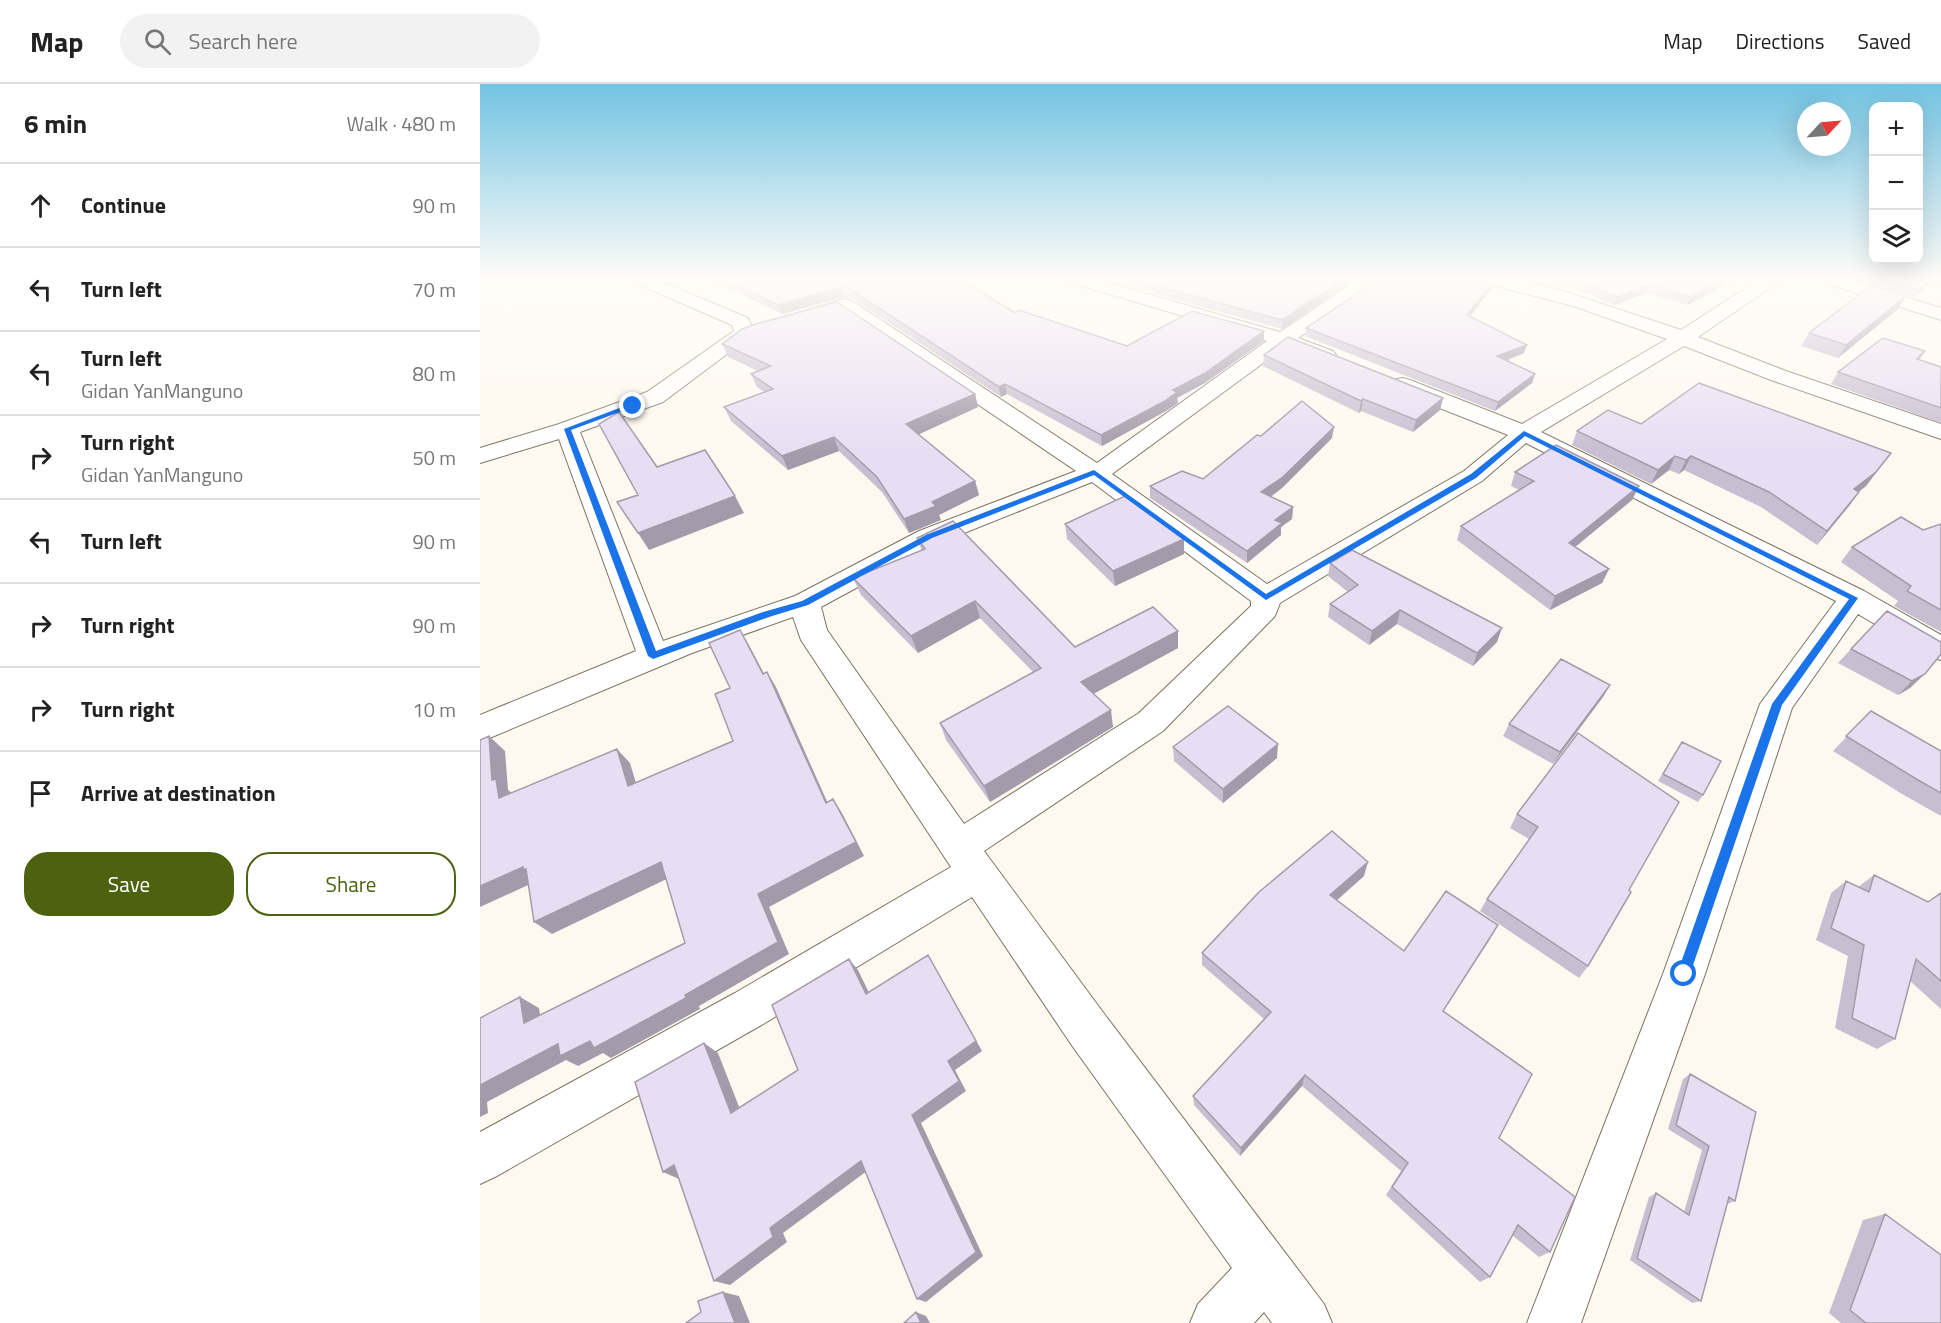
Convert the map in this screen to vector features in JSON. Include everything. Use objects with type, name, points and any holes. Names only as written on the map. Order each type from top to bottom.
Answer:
[{"type":"street","points":[[480,456],[567,429],[655,397],[739,337]]},
{"type":"street","points":[[892,337],[1094,472],[1266,598]]},
{"type":"street","points":[[1280,337],[1353,365]]},
{"type":"street","points":[[1266,598],[1473,476],[1524,433],[1684,337],[1726,355],[1941,432]]},
{"type":"street","points":[[480,729],[653,656],[766,614],[805,603],[929,537],[1110,466],[1284,338]]},
{"type":"street","points":[[1384,378],[1524,433],[1854,598],[1941,649]]},
{"type":"street","points":[[567,429],[653,656]]},
{"type":"street","points":[[480,1160],[750,1008],[968,860],[1150,722],[1265,609],[1266,598]]},
{"type":"street","points":[[1554,1323],[1684,974],[1777,704],[1854,598]]},
{"type":"street","points":[[805,603],[812,632],[968,860],[1089,1031],[1305,1323]]},
{"type":"street","points":[[1217,1323],[1266,1271]]},
{"type":"building","points":[[732,337],[889,337],[975,394],[906,424],[975,481],[932,502],[936,506],[904,519],[877,477],[834,437],[782,456],[724,407],[773,389],[751,374],[771,366],[722,344]]},
{"type":"building","points":[[923,337],[1099,337],[1127,346],[1144,337],[1256,337],[1205,373],[1173,390],[1177,392],[1165,401],[1101,435],[1005,384],[999,387]]},
{"type":"building","points":[[1288,337],[1443,398],[1416,420],[1363,399],[1361,401],[1264,355]]},
{"type":"building","points":[[1329,337],[1511,337],[1527,345],[1497,356],[1535,374],[1498,402]]},
{"type":"building","points":[[1821,337],[1856,337],[1846,345]]},
{"type":"building","points":[[1883,338],[1925,351],[1917,359],[1941,367],[1941,408],[1838,372]]},
{"type":"building","points":[[1699,383],[1891,453],[1876,472],[1854,489],[1859,492],[1827,531],[1769,492],[1691,456],[1686,460],[1675,456],[1658,470],[1577,431],[1608,410],[1641,424]]},
{"type":"building","points":[[1302,401],[1334,427],[1283,477],[1261,492],[1293,507],[1275,520],[1282,523],[1247,551],[1150,486],[1182,471],[1203,479],[1257,435],[1261,436]]},
{"type":"building","points":[[619,412],[657,467],[705,450],[735,496],[638,533],[617,502],[638,495],[599,424]]},
{"type":"building","points":[[1556,445],[1639,486],[1569,543],[1609,569],[1555,596],[1461,526],[1534,481],[1515,472]]},
{"type":"building","points":[[1125,496],[1184,539],[1113,571],[1065,524]]},
{"type":"building","points":[[1901,517],[1923,530],[1941,524],[1941,610],[1907,591],[1911,586],[1852,547]]},
{"type":"building","points":[[953,521],[1075,647],[1153,607],[1178,631],[1081,682],[1111,710],[984,786],[940,723],[1041,668],[975,601],[911,636],[853,578],[925,549],[917,538]]},
{"type":"building","points":[[1352,550],[1502,628],[1477,653],[1400,610],[1372,631],[1330,604],[1358,585],[1330,563]]},
{"type":"building","points":[[1887,611],[1941,642],[1941,654],[1925,674],[1912,681],[1851,649]]},
{"type":"building","points":[[740,630],[763,674],[767,672],[826,803],[833,799],[856,842],[758,894],[778,942],[685,995],[686,998],[594,1048],[590,1041],[560,1056],[558,1044],[480,1085],[480,1018],[520,997],[524,1023],[685,943],[661,862],[534,922],[526,869],[524,870],[523,867],[480,886],[480,740],[489,736],[492,780],[496,779],[499,798],[617,749],[628,786],[733,741],[715,694],[730,688],[709,643]]},
{"type":"building","points":[[1561,659],[1610,685],[1560,752],[1509,724]]},
{"type":"building","points":[[1228,706],[1278,744],[1223,789],[1173,747]]},
{"type":"building","points":[[1871,711],[1941,751],[1941,793],[1846,736]]},
{"type":"building","points":[[1578,733],[1679,802],[1588,966],[1487,899],[1538,827],[1517,814]]},
{"type":"building","points":[[1682,742],[1721,761],[1703,795],[1663,774]]},
{"type":"building","points":[[1332,831],[1368,862],[1330,895],[1404,951],[1446,891],[1498,925],[1443,1011],[1532,1074],[1499,1138],[1575,1197],[1550,1252],[1518,1225],[1490,1277],[1392,1187],[1408,1163],[1305,1075],[1241,1148],[1193,1096],[1271,1012],[1202,953],[1259,892]]},
{"type":"building","points":[[1874,875],[1928,902],[1941,893],[1941,981],[1916,959],[1895,1039],[1852,1018],[1864,945],[1831,928],[1846,881],[1869,892]]},
{"type":"building","points":[[928,955],[976,1041],[948,1061],[959,1081],[912,1115],[976,1252],[917,1299],[861,1161],[770,1228],[773,1237],[714,1281],[674,1165],[663,1172],[635,1082],[704,1043],[731,1113],[798,1070],[772,1005],[849,959],[866,994]]},
{"type":"building","points":[[1690,1074],[1756,1112],[1735,1201],[1729,1197],[1701,1301],[1637,1258],[1656,1193],[1689,1215],[1709,1146],[1676,1125]]},
{"type":"building","points":[[1885,1214],[1941,1255],[1941,1323],[1866,1323],[1850,1310]]},
{"type":"building","points":[[723,1292],[735,1323],[686,1323],[701,1312],[698,1301]]},
{"type":"building","points":[[916,1312],[921,1323],[904,1323]]},
{"type":"route","points":[[633,406],[567,429],[653,656],[766,614],[805,603],[929,537],[1094,472],[1266,598],[1473,476],[1524,433],[1854,598],[1777,704],[1684,974]]}]
